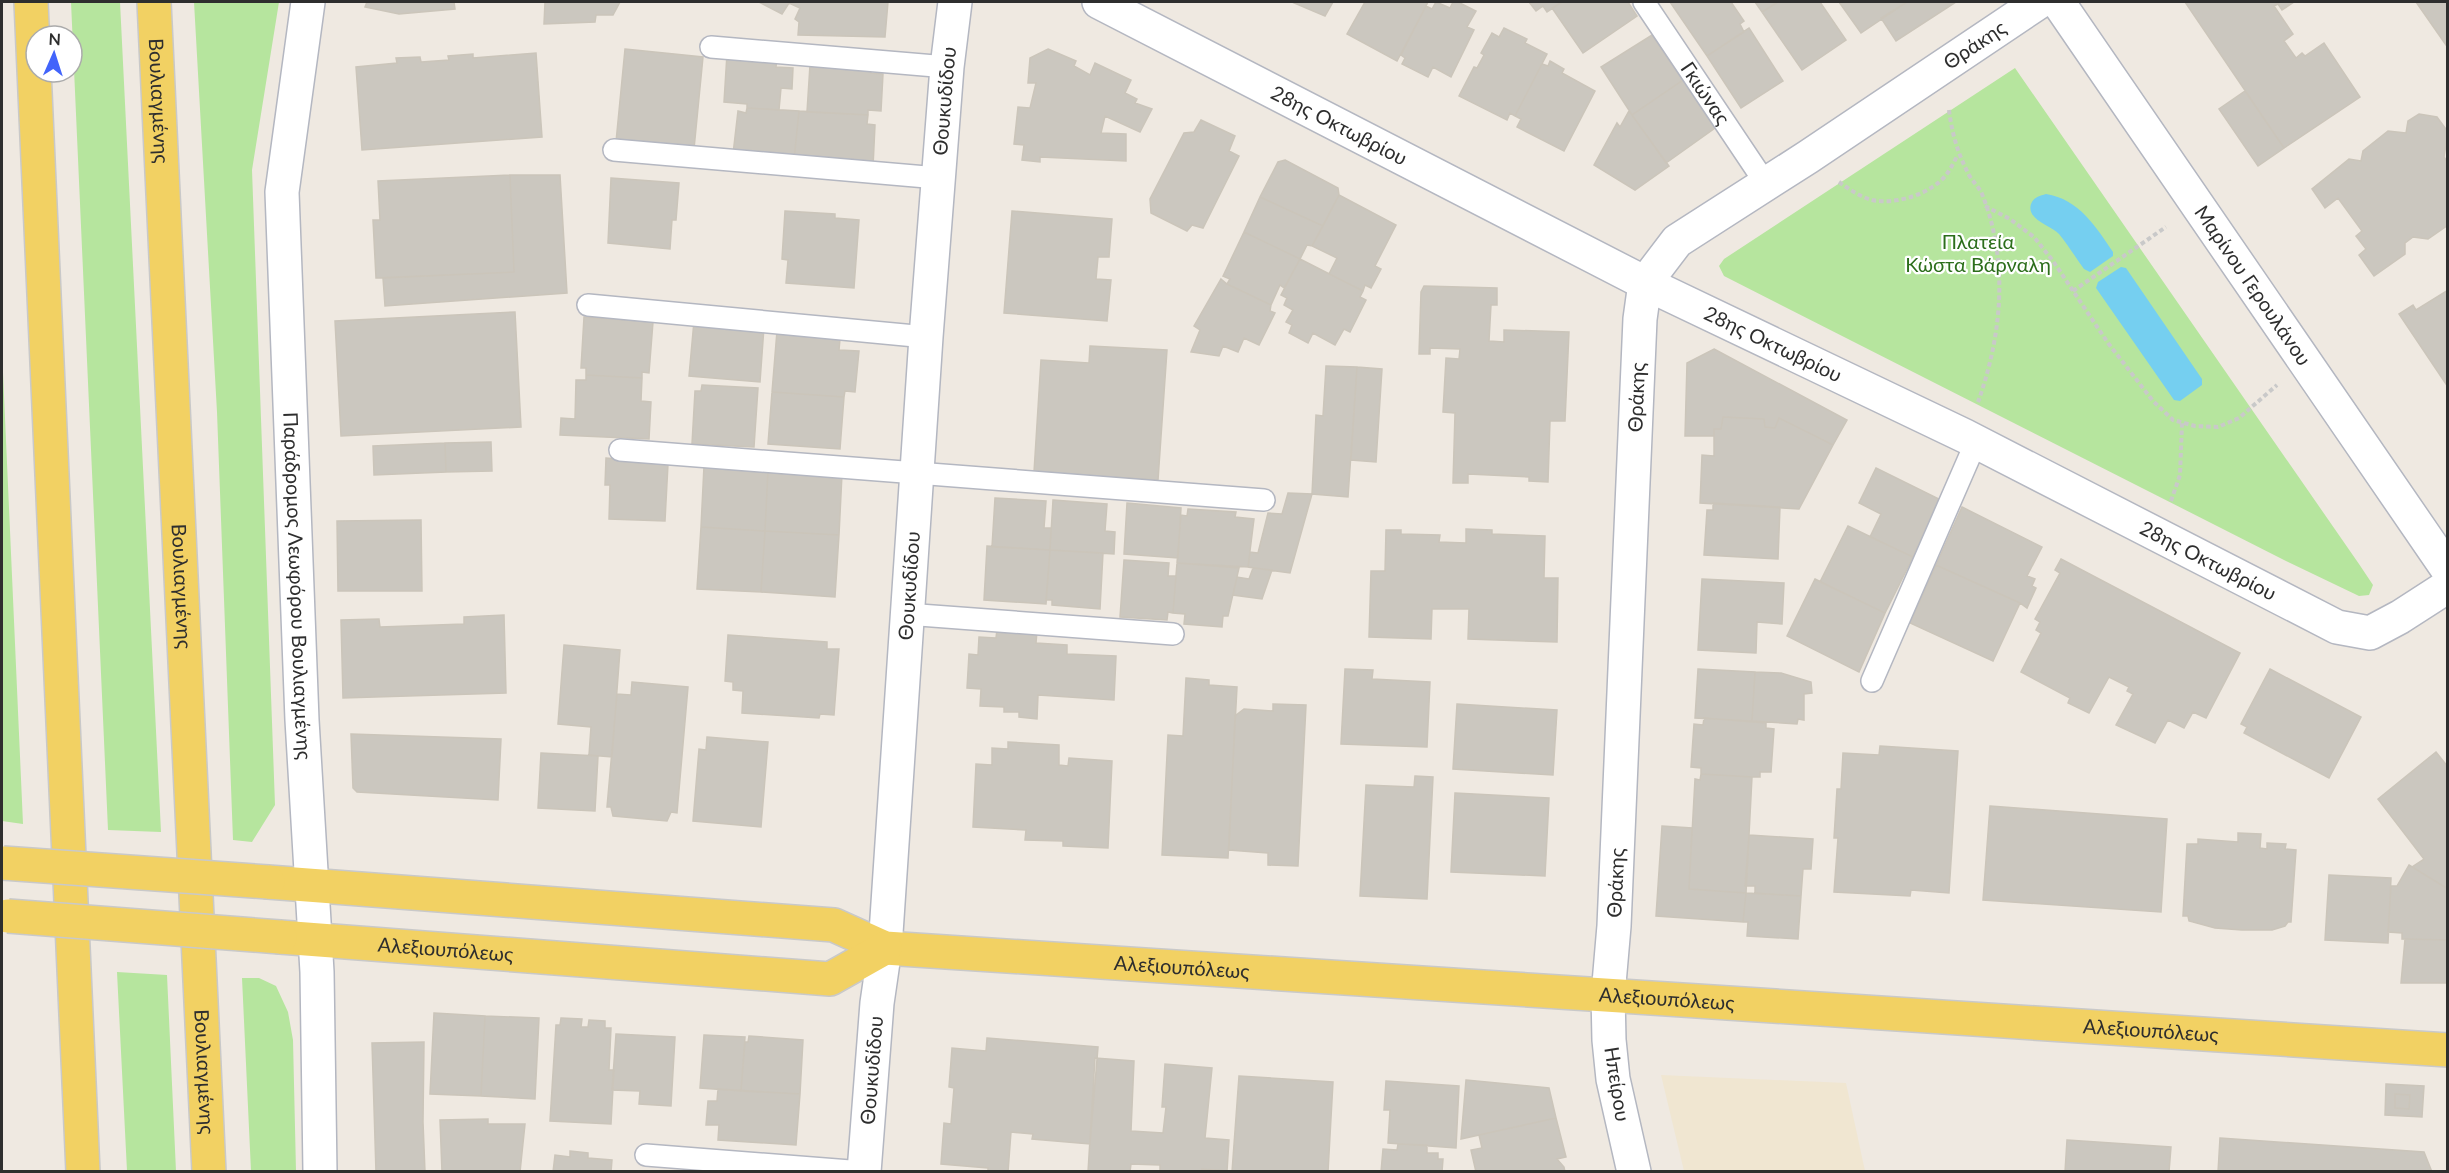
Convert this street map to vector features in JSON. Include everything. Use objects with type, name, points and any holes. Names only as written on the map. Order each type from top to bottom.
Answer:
[{"type":"main road","points":[[32,2],[83,1172]]},
{"type":"main road","name":"Βουλιαγμένης","points":[[154,2],[209,1172]]},
{"type":"main road","name":"Αλεξιουπόλεως","points":[[2,863],[834,925],[885,948],[2448,1050]]},
{"type":"main road","name":"Αλεξιουπόλεως","points":[[5,915],[830,979],[885,948]]},
{"type":"street","name":"Παράδρομος Λεωφόρου Βουλιαγμένης","points":[[308,2],[282,192],[302,720],[313,886],[320,1172]]},
{"type":"street","name":"Θουκυδίδου","points":[[864,1172],[877,1003],[885,948],[926,337],[947,67],[955,2]]},
{"type":"street","name":"28ης Οκτωβρίου","points":[[1099,2],[1645,283],[1970,439],[2337,627],[2370,633],[2448,586]]},
{"type":"street","name":"Θράκης","points":[[1608,995],[1615,914],[1640,319],[1645,283],[1677,241],[1808,157],[2039,2]]},
{"type":"street","name":"Μαρίνου Γερουλάνου","points":[[2058,2],[2448,570]]},
{"type":"street","name":"Ηπείρου","points":[[1608,995],[1613,1079],[1634,1172]]},
{"type":"lane","name":"Γκιώνας","points":[[1644,2],[1766,184]]},
{"type":"lane","points":[[711,47],[947,67]]},
{"type":"lane","points":[[614,150],[938,178]]},
{"type":"lane","points":[[588,305],[926,337]]},
{"type":"lane","points":[[1872,681],[1970,439]]},
{"type":"lane","points":[[620,450],[1264,500]]},
{"type":"lane","points":[[906,614],[1173,634]]},
{"type":"lane","points":[[646,1155],[864,1172]]},
{"type":"path","points":[[1945,64],[1951,130],[1959,154],[1981,192],[1999,261],[2000,292],[1989,371],[1970,439]]},
{"type":"path","points":[[1808,157],[1850,190],[1873,200],[1897,200],[1923,192],[1945,177],[1959,154]]},
{"type":"path","points":[[2073,291],[2198,205]]},
{"type":"path","points":[[1985,206],[2010,219],[2034,237],[2108,343],[2153,401],[2173,420],[2195,426],[2218,427],[2239,418],[2305,362]]},
{"type":"path","points":[[2154,533],[2175,493],[2180,475],[2182,423]]},
{"type":"shaded area","points":[[1661,1075],[1846,1083],[1865,1171],[1684,1171]]},
{"type":"green space","points":[[71,2],[120,2],[161,832],[108,830],[75,84],[84,84],[84,24],[72,24]]},
{"type":"green space","points":[[194,2],[279,2],[252,170],[275,805],[252,842],[233,840],[217,412]]},
{"type":"green space","name":"Πλατεία Κώστα Βάρναλη","points":[[2015,68],[2359,564],[2373,585],[2369,595],[2359,596],[2284,560],[1724,276],[1719,266],[1724,259]]},
{"type":"green space","points":[[2,350],[23,824],[2,821]]},
{"type":"green space","points":[[117,972],[167,975],[176,1171],[127,1171]]},
{"type":"green space","points":[[242,978],[259,978],[276,986],[288,1012],[293,1040],[296,1171],[251,1171]]},
{"type":"water","points":[[2046,194],[2068,202],[2086,216],[2107,243],[2113,256],[2090,272],[2084,269],[2059,234],[2032,214],[2030,210],[2032,202],[2037,197]]},
{"type":"water","points":[[2121,267],[2126,268],[2202,379],[2202,385],[2180,401],[2174,400],[2096,288],[2098,282]]},
{"type":"building","points":[[367,2],[454,2],[455,9],[399,14],[365,7]]},
{"type":"building","points":[[545,2],[620,2],[613,15],[596,15],[595,22],[544,24]]},
{"type":"building","points":[[759,2],[888,2],[885,37],[798,35],[799,22],[795,19],[800,8],[789,3],[782,14]]},
{"type":"building","points":[[1292,2],[1333,2],[1325,16]]},
{"type":"building","points":[[1365,2],[1428,2],[1397,61],[1347,34]]},
{"type":"building","points":[[1436,2],[1450,8],[1453,2],[1458,2],[1476,11],[1467,27],[1474,30],[1451,77],[1433,67],[1428,77],[1402,64],[1405,58],[1401,55],[1426,6],[1432,9]]},
{"type":"building","points":[[1529,2],[1562,2],[1547,12],[1543,6],[1536,11]]},
{"type":"building","points":[[1562,2],[1628,2],[1637,16],[1583,53],[1552,8]]},
{"type":"building","points":[[1670,2],[1731,2],[1744,21],[1740,24],[1744,32],[1707,56]]},
{"type":"building","points":[[1755,2],[1778,2],[1762,12]]},
{"type":"building","points":[[1778,2],[1820,2],[1846,40],[1802,70],[1762,12]]},
{"type":"building","points":[[1839,2],[1907,2],[1861,33]]},
{"type":"building","points":[[1907,2],[1956,2],[1896,41],[1881,18]]},
{"type":"building","points":[[2185,2],[2294,2],[2282,10],[2278,4],[2274,6],[2293,34],[2284,41],[2296,58],[2302,53],[2305,56],[2324,43],[2360,97],[2284,148]]},
{"type":"building","points":[[2416,2],[2448,2],[2448,44],[2446,45]]},
{"type":"building","points":[[1504,28],[1527,39],[1525,43],[1547,54],[1515,116],[1510,113],[1507,120],[1459,96],[1474,67],[1477,68],[1484,55],[1481,53],[1492,33],[1499,37]]},
{"type":"building","points":[[1749,28],[1783,81],[1741,108],[1707,56]]},
{"type":"building","points":[[1652,35],[1683,80],[1632,115],[1601,67]]},
{"type":"building","points":[[625,49],[703,57],[694,149],[616,142]]},
{"type":"building","points":[[1048,49],[1076,61],[1074,66],[1090,75],[1095,63],[1131,80],[1125,93],[1137,99],[1135,103],[1152,109],[1140,132],[1105,116],[1101,133],[1126,134],[1126,161],[1040,157],[1040,162],[1022,160],[1024,145],[1014,144],[1018,107],[1030,108],[1036,83],[1028,83],[1030,58]]},
{"type":"building","points":[[536,53],[542,137],[362,150],[356,67],[397,63],[396,58],[420,57],[421,62],[449,60],[448,56],[473,54],[473,58]]},
{"type":"building","points":[[727,54],[777,57],[776,67],[793,68],[792,89],[781,88],[779,110],[747,108],[747,104],[724,102]]},
{"type":"building","points":[[1550,61],[1564,69],[1562,73],[1595,91],[1564,151],[1517,127],[1521,119],[1515,116],[1542,64],[1548,66]]},
{"type":"building","points":[[810,65],[871,69],[871,73],[883,74],[881,111],[868,110],[868,115],[807,112]]},
{"type":"building","points":[[1683,80],[1715,128],[1666,163],[1632,115]]},
{"type":"building","points":[[2245,91],[2284,148],[2258,166],[2219,109]]},
{"type":"building","points":[[747,108],[799,111],[794,160],[733,154],[738,111],[746,113]]},
{"type":"building","points":[[799,111],[868,115],[867,124],[875,125],[873,167],[794,160]]},
{"type":"building","points":[[1629,111],[1669,166],[1635,190],[1594,165],[1617,123],[1620,127]]},
{"type":"building","points":[[2419,114],[2437,117],[2448,132],[2444,157],[2448,163],[2448,225],[2428,239],[2413,237],[2405,243],[2405,254],[2374,276],[2359,255],[2366,249],[2356,236],[2362,231],[2338,198],[2325,208],[2312,189],[2349,159],[2361,161],[2363,151],[2388,131],[2406,133],[2408,121]]},
{"type":"building","points":[[1201,120],[1235,136],[1229,151],[1239,156],[1203,228],[1192,225],[1187,231],[1151,213],[1150,199],[1184,133],[1194,132]]},
{"type":"building","points":[[1285,160],[1338,188],[1339,195],[1323,226],[1260,197],[1278,162]]},
{"type":"building","points":[[510,175],[514,272],[376,278],[373,220],[380,220],[378,181]]},
{"type":"building","points":[[510,175],[560,175],[567,293],[385,306],[383,278],[514,272]]},
{"type":"building","points":[[611,178],[679,183],[676,220],[672,220],[670,249],[608,243]]},
{"type":"building","points":[[1339,195],[1396,225],[1375,266],[1381,269],[1371,288],[1365,285],[1363,291],[1329,274],[1337,258],[1312,246]]},
{"type":"building","points":[[1260,197],[1323,226],[1312,246],[1307,245],[1300,259],[1244,232]]},
{"type":"building","points":[[785,211],[835,214],[835,218],[859,220],[854,288],[786,283],[788,260],[782,259]]},
{"type":"building","points":[[1012,211],[1112,219],[1109,257],[1098,257],[1096,279],[1111,280],[1107,321],[1004,313]]},
{"type":"building","points":[[1244,232],[1300,259],[1284,288],[1280,285],[1271,305],[1227,284],[1230,279],[1223,276]]},
{"type":"building","points":[[1300,259],[1363,291],[1360,297],[1366,300],[1350,332],[1344,329],[1335,345],[1313,333],[1308,343],[1289,333],[1292,325],[1286,322],[1293,310],[1284,305],[1287,298],[1281,295]]},
{"type":"building","points":[[1221,279],[1271,305],[1270,311],[1275,313],[1259,345],[1244,338],[1238,352],[1223,346],[1219,356],[1191,352],[1200,330],[1194,326]]},
{"type":"building","points":[[1424,286],[1497,288],[1497,305],[1491,305],[1489,341],[1504,342],[1504,330],[1569,332],[1565,421],[1550,421],[1548,482],[1529,481],[1529,477],[1468,474],[1468,483],[1453,483],[1455,413],[1443,412],[1446,358],[1459,359],[1460,349],[1430,348],[1430,354],[1419,354],[1421,292]]},
{"type":"building","points":[[2448,290],[2448,387],[2399,314],[2413,305],[2416,310]]},
{"type":"building","points":[[515,312],[521,427],[341,436],[335,321]]},
{"type":"building","points":[[584,317],[653,322],[649,373],[642,372],[642,378],[586,375],[586,368],[581,368]]},
{"type":"building","points":[[694,321],[764,327],[760,382],[689,376]]},
{"type":"building","points":[[777,331],[828,335],[828,339],[840,339],[839,350],[859,351],[855,392],[845,391],[844,397],[772,392]]},
{"type":"building","points":[[1090,346],[1167,350],[1158,480],[1034,472],[1041,360],[1089,363]]},
{"type":"building","points":[[1714,349],[1847,420],[1833,445],[1779,418],[1775,428],[1765,427],[1764,419],[1723,417],[1721,429],[1714,429],[1714,436],[1685,436],[1687,363]]},
{"type":"building","points":[[1326,366],[1357,367],[1348,497],[1312,494],[1316,415],[1323,416]]},
{"type":"building","points":[[1357,367],[1382,369],[1376,462],[1351,460]]},
{"type":"building","points":[[586,375],[642,378],[641,401],[651,402],[649,439],[560,435],[561,418],[575,419],[576,380],[586,380]]},
{"type":"building","points":[[702,385],[758,388],[754,447],[692,444],[695,391],[701,391]]},
{"type":"building","points":[[772,392],[844,397],[840,449],[768,444]]},
{"type":"building","points":[[1723,417],[1764,419],[1765,427],[1775,428],[1779,418],[1833,445],[1799,509],[1700,503],[1702,455],[1714,456],[1714,429],[1721,429]]},
{"type":"building","points":[[491,442],[492,471],[446,472],[445,443]]},
{"type":"building","points":[[445,443],[446,472],[374,475],[373,446]]},
{"type":"building","points":[[606,458],[668,464],[665,521],[609,519],[610,485],[605,485]]},
{"type":"building","points":[[704,466],[768,470],[765,531],[701,527]]},
{"type":"building","points":[[1876,468],[1939,499],[1913,557],[1870,537],[1881,514],[1859,503]]},
{"type":"building","points":[[768,470],[842,474],[839,535],[765,531]]},
{"type":"building","points":[[1288,493],[1312,494],[1290,573],[1248,567],[1250,552],[1258,553],[1268,513],[1282,514]]},
{"type":"building","points":[[995,498],[1046,501],[1044,528],[1051,528],[1050,550],[992,547]]},
{"type":"building","points":[[1053,500],[1107,504],[1105,531],[1115,532],[1114,554],[1050,550]]},
{"type":"building","points":[[1127,503],[1181,508],[1178,558],[1124,554]]},
{"type":"building","points":[[1713,503],[1780,507],[1778,559],[1704,555],[1707,510],[1713,510]]},
{"type":"building","points":[[1962,507],[2042,547],[2027,576],[2035,579],[2032,586],[2036,588],[2027,608],[1936,565]]},
{"type":"building","points":[[1188,509],[1236,512],[1235,517],[1254,519],[1248,567],[1177,563],[1181,515],[1187,516]]},
{"type":"building","points":[[421,520],[422,591],[338,591],[337,521]]},
{"type":"building","points":[[1848,526],[1913,557],[1885,613],[1820,582]]},
{"type":"building","points":[[701,527],[765,531],[761,592],[697,589]]},
{"type":"building","points":[[1466,529],[1492,530],[1492,534],[1545,536],[1544,578],[1558,578],[1557,642],[1468,639],[1469,609],[1432,609],[1431,639],[1369,637],[1371,571],[1385,571],[1386,530],[1401,530],[1401,534],[1440,535],[1439,542],[1466,543]]},
{"type":"building","points":[[765,531],[839,535],[835,597],[761,592]]},
{"type":"building","points":[[987,546],[1050,550],[1046,604],[984,600]]},
{"type":"building","points":[[1050,550],[1103,553],[1100,609],[1052,605],[1052,600],[1046,600]]},
{"type":"building","points":[[2061,559],[2240,653],[2206,718],[2193,712],[2184,728],[2168,720],[2155,743],[2116,725],[2133,694],[2127,691],[2129,687],[2109,677],[2089,713],[2068,703],[2070,698],[2021,672],[2041,633],[2036,630],[2040,622],[2035,619],[2060,573],[2055,570]]},
{"type":"building","points":[[1124,560],[1169,563],[1168,576],[1176,576],[1173,613],[1168,612],[1167,620],[1120,617]]},
{"type":"building","points":[[1177,563],[1239,568],[1228,616],[1223,616],[1222,627],[1184,624],[1185,614],[1173,613]]},
{"type":"building","points":[[1936,565],[2020,603],[1993,661],[1910,623]]},
{"type":"building","points":[[1253,568],[1272,570],[1262,599],[1233,595],[1237,577],[1249,579]]},
{"type":"building","points":[[1702,579],[1784,583],[1782,624],[1757,622],[1756,653],[1698,650]]},
{"type":"building","points":[[1815,579],[1885,613],[1859,672],[1787,636]]},
{"type":"building","points":[[504,615],[506,693],[343,698],[341,620],[379,619],[380,627],[464,624],[464,617]]},
{"type":"building","points":[[997,629],[1037,631],[1036,643],[1067,645],[1067,654],[1116,656],[1114,700],[1038,695],[1037,719],[1019,717],[1019,712],[1004,712],[1004,707],[980,706],[981,689],[967,688],[969,654],[978,655],[979,637],[996,638]]},
{"type":"building","points":[[728,635],[827,642],[827,649],[839,649],[834,715],[820,714],[819,718],[742,713],[743,691],[733,690],[733,682],[725,681]]},
{"type":"building","points":[[564,645],[620,650],[612,757],[589,755],[591,727],[558,724]]},
{"type":"building","points":[[1345,669],[1373,670],[1372,679],[1430,682],[1427,747],[1341,744]]},
{"type":"building","points":[[1698,669],[1755,672],[1752,721],[1695,718]]},
{"type":"building","points":[[2270,669],[2361,717],[2329,778],[2244,733],[2247,727],[2241,724]]},
{"type":"building","points":[[1755,672],[1781,673],[1811,682],[1812,693],[1804,694],[1804,720],[1798,719],[1797,724],[1752,721]]},
{"type":"building","points":[[1186,678],[1209,680],[1209,685],[1237,687],[1228,858],[1162,855],[1168,735],[1183,736]]},
{"type":"building","points":[[632,682],[688,687],[677,813],[671,812],[667,821],[613,816],[611,807],[607,807],[617,694],[631,695]]},
{"type":"building","points":[[1273,704],[1306,705],[1298,866],[1268,865],[1268,853],[1229,850],[1235,716],[1244,709],[1273,711]]},
{"type":"building","points":[[1457,704],[1557,710],[1553,775],[1453,769]]},
{"type":"building","points":[[1704,718],[1766,723],[1766,728],[1774,729],[1771,772],[1760,772],[1760,777],[1701,774],[1701,768],[1691,767],[1694,724],[1703,725]]},
{"type":"building","points":[[351,734],[501,739],[498,800],[357,792],[353,788]]},
{"type":"building","points":[[707,737],[768,742],[761,827],[693,821],[699,749],[706,750]]},
{"type":"building","points":[[1008,742],[1059,745],[1059,765],[1068,766],[1069,758],[1112,761],[1108,848],[1063,846],[1063,841],[1025,840],[1026,830],[973,827],[976,764],[992,765],[992,748],[1008,749]]},
{"type":"building","points":[[1880,746],[1958,751],[1949,893],[1911,890],[1910,896],[1834,892],[1838,838],[1834,838],[1837,789],[1841,789],[1843,753],[1879,755]]},
{"type":"building","points":[[2436,752],[2448,767],[2448,889],[2412,867],[2424,859],[2378,799]]},
{"type":"building","points":[[541,753],[598,756],[595,811],[538,808]]},
{"type":"building","points":[[1701,774],[1752,777],[1746,893],[1689,889],[1695,779],[1700,780]]},
{"type":"building","points":[[1415,776],[1433,777],[1427,899],[1360,896],[1366,785],[1414,787]]},
{"type":"building","points":[[1455,793],[1549,798],[1545,876],[1451,872]]},
{"type":"building","points":[[1990,806],[2167,819],[2161,912],[1983,900]]},
{"type":"building","points":[[1662,826],[1692,828],[1689,889],[1746,893],[1743,922],[1656,916]]},
{"type":"building","points":[[2238,833],[2261,834],[2260,848],[2267,849],[2267,843],[2286,844],[2285,849],[2296,850],[2291,922],[2285,926],[2272,930],[2215,928],[2189,921],[2188,916],[2183,916],[2187,844],[2198,844],[2198,839],[2238,842]]},
{"type":"building","points":[[1749,835],[1813,839],[1811,869],[1803,869],[1801,896],[1755,893],[1755,886],[1745,886]]},
{"type":"building","points":[[2409,865],[2448,889],[2448,940],[2402,939],[2402,933],[2388,932],[2391,886],[2397,886]]},
{"type":"building","points":[[2329,875],[2391,878],[2388,943],[2325,940]]},
{"type":"building","points":[[1746,893],[1801,896],[1798,939],[1747,936],[1748,922],[1743,922]]},
{"type":"building","points":[[2405,939],[2448,940],[2448,983],[2401,983]]},
{"type":"building","points":[[434,1013],[485,1016],[481,1096],[430,1094]]},
{"type":"building","points":[[485,1016],[539,1018],[535,1099],[481,1096]]},
{"type":"building","points":[[561,1018],[582,1019],[581,1027],[588,1027],[589,1020],[605,1021],[605,1028],[611,1028],[609,1070],[614,1070],[611,1124],[550,1121],[556,1025],[560,1025]]},
{"type":"building","points":[[616,1034],[675,1037],[671,1106],[639,1104],[640,1091],[612,1090]]},
{"type":"building","points":[[704,1035],[745,1037],[741,1091],[700,1088]]},
{"type":"building","points":[[749,1036],[803,1040],[800,1094],[741,1091],[745,1042],[748,1042]]},
{"type":"building","points":[[987,1038],[1098,1047],[1090,1144],[1032,1139],[1033,1134],[1011,1132],[1008,1172],[988,1172],[988,1168],[941,1164],[944,1123],[951,1124],[954,1088],[949,1087],[952,1048],[986,1051]]},
{"type":"building","points":[[424,1042],[425,1172],[376,1172],[372,1043]]},
{"type":"building","points":[[1095,1058],[1134,1061],[1131,1131],[1163,1133],[1166,1107],[1162,1107],[1165,1064],[1212,1068],[1205,1138],[1229,1140],[1227,1171],[1202,1169],[1202,1172],[1160,1172],[1160,1165],[1131,1164],[1130,1172],[1088,1172]]},
{"type":"building","points":[[1239,1076],[1333,1082],[1328,1172],[1232,1172]]},
{"type":"building","points":[[1466,1080],[1549,1088],[1556,1118],[1461,1139]]},
{"type":"building","points":[[1386,1081],[1459,1086],[1456,1148],[1388,1143],[1390,1110],[1384,1110]]},
{"type":"building","points":[[2386,1084],[2424,1086],[2422,1117],[2385,1115]],"holes":[[[2395,1094],[2410,1095],[2409,1109],[2395,1108]]]},
{"type":"building","points":[[718,1089],[800,1094],[796,1145],[718,1140],[719,1125],[706,1125],[708,1101],[717,1101]]},
{"type":"building","points":[[2395,1094],[2410,1095],[2409,1109],[2395,1108]]},
{"type":"building","points":[[1556,1118],[1566,1157],[1557,1159],[1565,1172],[1476,1172],[1471,1150],[1482,1148],[1479,1135]]},
{"type":"building","points":[[488,1119],[488,1124],[525,1124],[520,1172],[442,1172],[440,1120]]},
{"type":"building","points":[[2220,1138],[2424,1152],[2432,1172],[2218,1172]]},
{"type":"building","points":[[2067,1140],[2171,1147],[2169,1172],[2065,1172]]},
{"type":"building","points":[[1398,1144],[1427,1145],[1427,1153],[1438,1153],[1438,1159],[1443,1159],[1442,1172],[1381,1172],[1383,1149],[1397,1150]]},
{"type":"building","points":[[570,1151],[588,1153],[588,1158],[612,1160],[611,1172],[553,1172],[555,1155],[570,1157]]}]
